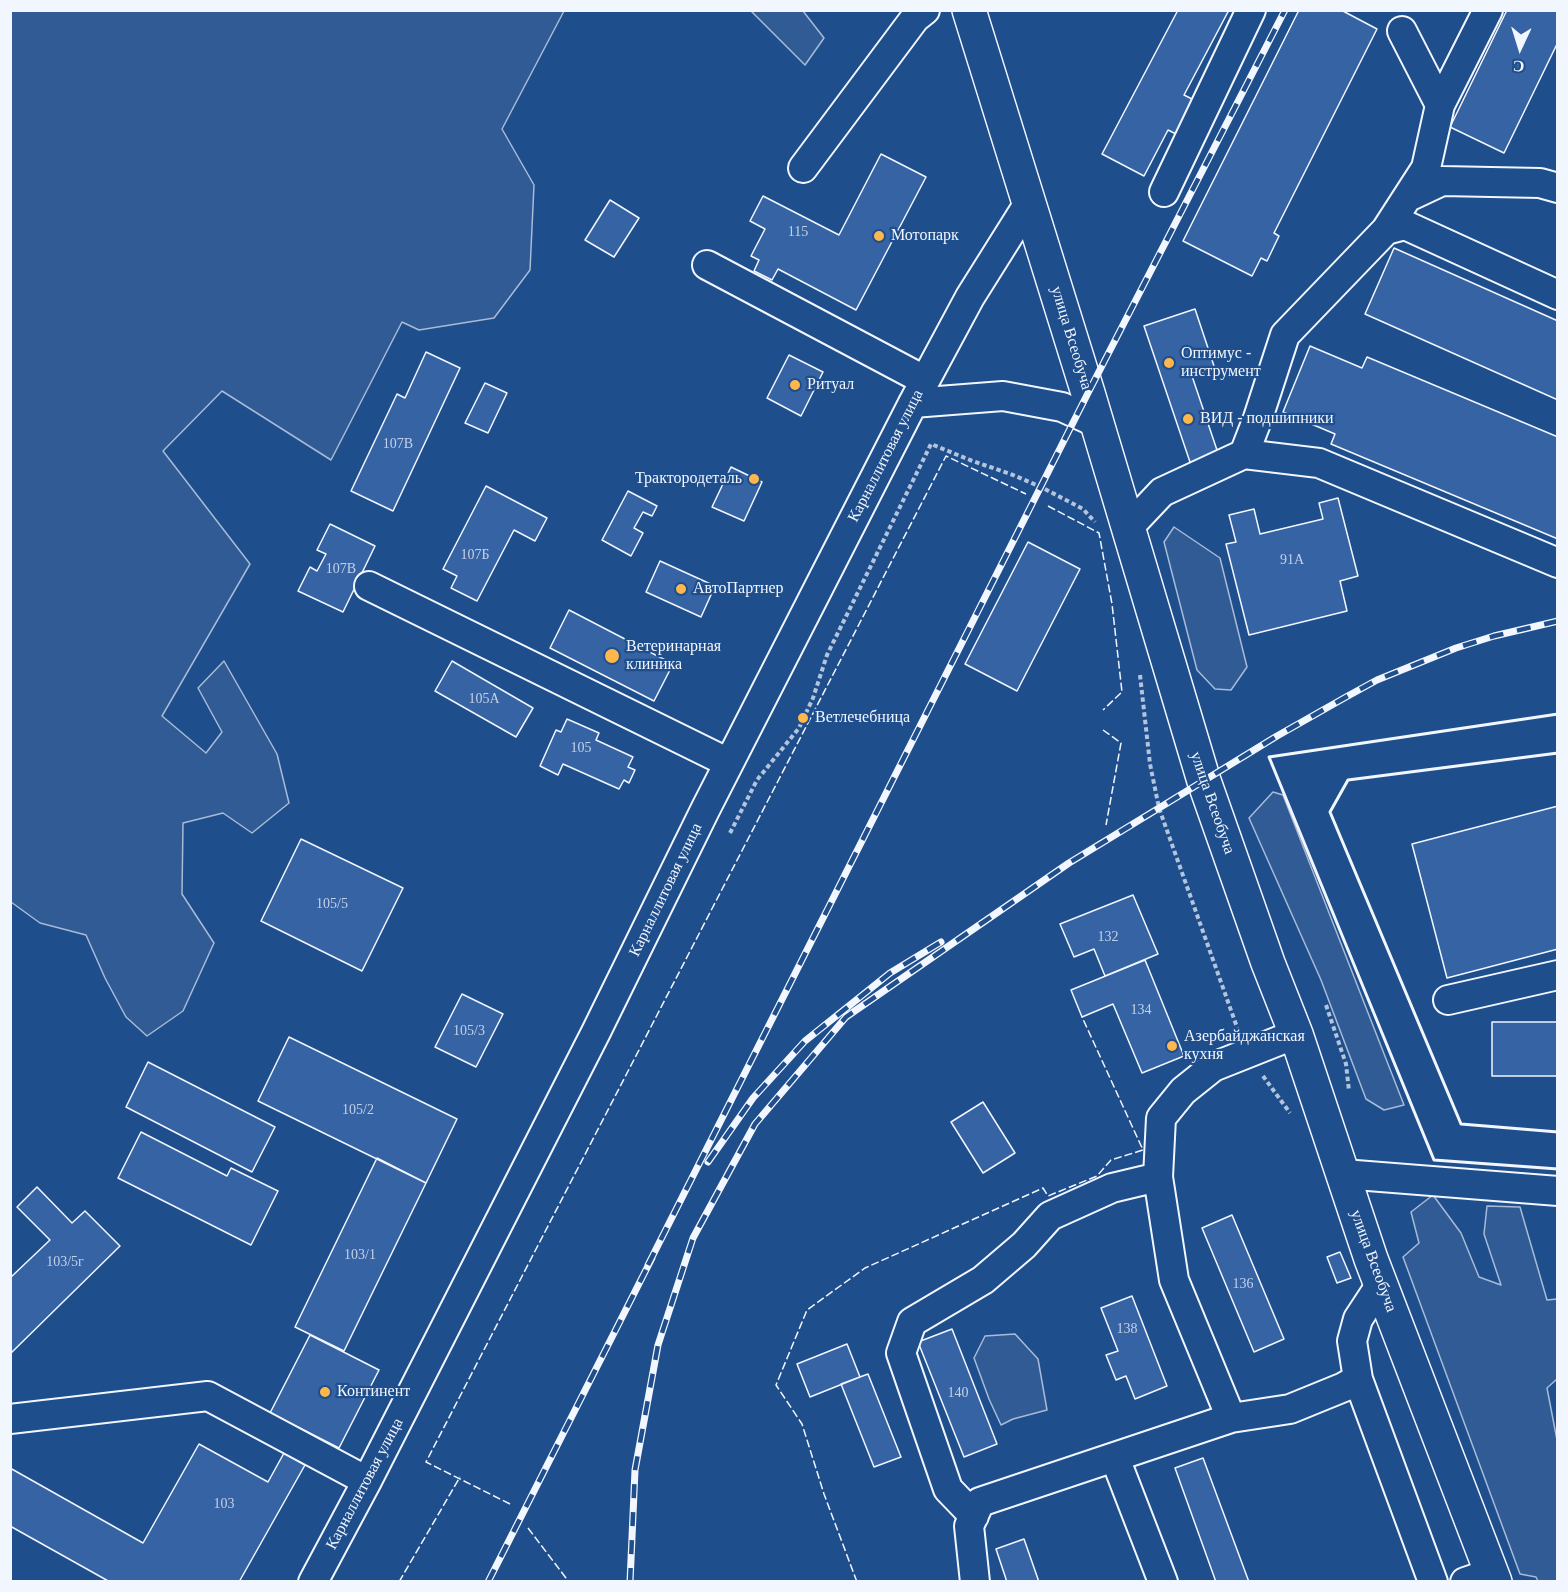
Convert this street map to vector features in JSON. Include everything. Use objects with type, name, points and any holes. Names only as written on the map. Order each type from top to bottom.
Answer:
[{"type":"main road","name":"улица Всеобуча","points":[[969,10],[1097,423],[1113,527],[1268,963],[1296,1034],[1484,1578]]},
{"type":"street","points":[[803,168],[915,18],[925,10]]},
{"type":"street","points":[[1164,192],[1251,10]]},
{"type":"street","points":[[1244,454],[1285,335],[1386,230],[1426,168],[1440,105],[1488,10]]},
{"type":"street","points":[[1402,31],[1440,105]]},
{"type":"street","points":[[1408,197],[1442,181],[1540,183],[1557,188]]},
{"type":"street","name":"Карналлитовая улица","points":[[313,1581],[367,1481],[596,1032],[729,763],[919,392],[970,297],[1029,203]]},
{"type":"street","points":[[1386,230],[1405,225],[1557,295]]},
{"type":"street","points":[[707,265],[919,392],[1003,396],[1062,407],[1097,423]]},
{"type":"street","points":[[1113,527],[1162,492],[1244,454],[1319,463],[1557,563]]},
{"type":"street","points":[[369,586],[729,763]]},
{"type":"street","points":[[1448,1000],[1557,975]]},
{"type":"street","points":[[1231,1418],[1174,1280],[1158,1177],[1161,1118],[1183,1091],[1213,1067],[1296,1034]]},
{"type":"street","points":[[1343,1174],[1557,1191]]},
{"type":"street","points":[[974,1516],[948,1489],[901,1353],[912,1322],[983,1280],[1024,1245],[1050,1216],[1112,1188],[1158,1177]]},
{"type":"street","points":[[1381,1284],[1358,1319],[1352,1341],[1358,1379],[1433,1581]]},
{"type":"street","points":[[975,1581],[969,1526],[980,1502],[1231,1418],[1290,1409],[1358,1379]]},
{"type":"street","points":[[10,1419],[208,1396],[367,1481]]},
{"type":"street","points":[[1115,1458],[1163,1581]]},
{"type":"path","points":[[730,833],[756,780],[799,728],[813,698],[827,655],[931,444],[1041,487],[1113,527]]},
{"type":"path","points":[[1140,674],[1150,764],[1159,808],[1247,1054],[1289,1112]]},
{"type":"path","points":[[1326,1005],[1346,1064],[1349,1091]]},
{"type":"shaded area","points":[[11,10],[564,11],[502,129],[534,185],[530,270],[494,318],[419,330],[402,322],[331,460],[222,391],[163,451],[250,564],[162,716],[206,753],[222,732],[198,688],[224,661],[277,754],[289,803],[252,833],[223,813],[183,823],[182,894],[214,943],[183,1011],[147,1036],[126,1017],[86,935],[40,923],[11,902]]},
{"type":"shaded area","points":[[751,11],[803,11],[824,38],[805,65]]},
{"type":"shaded area","points":[[1174,527],[1220,558],[1247,667],[1231,690],[1215,689],[1197,670],[1164,542]]},
{"type":"shaded area","points":[[1273,792],[1283,795],[1404,1105],[1384,1110],[1366,1099],[1321,980],[1249,818]]},
{"type":"shaded area","points":[[1433,1195],[1461,1233],[1479,1277],[1501,1285],[1484,1234],[1487,1206],[1520,1207],[1547,1300],[1557,1299],[1557,1379],[1547,1388],[1557,1440],[1557,1581],[1538,1581],[1536,1577],[1520,1574],[1403,1257],[1419,1243],[1411,1212]]},
{"type":"shaded area","points":[[1015,1334],[1038,1359],[1047,1410],[1013,1419],[1001,1425],[974,1358],[985,1336]]},
{"type":"building","points":[[1178,10],[1229,10],[1184,95],[1196,101],[1178,135],[1168,130],[1144,176],[1102,154]]},
{"type":"building","points":[[1299,10],[1341,10],[1377,29],[1274,233],[1279,236],[1267,261],[1261,258],[1252,276],[1183,241]]},
{"type":"building","points":[[1507,10],[1558,10],[1558,42],[1504,153],[1450,127]]},
{"type":"building","points":[[881,154],[926,177],[856,310],[778,269],[772,280],[754,271],[759,260],[751,256],[765,229],[750,221],[763,196],[839,235]]},
{"type":"building","points":[[610,200],[639,218],[614,257],[585,240]]},
{"type":"building","points":[[1394,248],[1558,321],[1558,400],[1365,314]]},
{"type":"building","points":[[1195,309],[1215,369],[1192,376],[1219,456],[1191,465],[1144,326]]},
{"type":"building","points":[[1310,346],[1362,368],[1367,357],[1558,437],[1558,539],[1331,444],[1335,434],[1283,412]]},
{"type":"building","points":[[426,352],[460,368],[393,511],[351,491],[397,394],[405,398]]},
{"type":"building","name":"Ритуал","points":[[789,355],[823,372],[801,416],[767,398]]},
{"type":"building","points":[[485,383],[507,393],[488,433],[465,423]]},
{"type":"building","points":[[731,467],[762,482],[744,521],[712,507]]},
{"type":"building","points":[[486,486],[547,518],[535,541],[514,530],[477,601],[451,588],[457,576],[443,569]]},
{"type":"building","points":[[628,491],[657,506],[652,516],[643,512],[634,528],[643,533],[631,556],[602,540]]},
{"type":"building","points":[[1338,498],[1358,576],[1340,581],[1347,611],[1249,635],[1226,544],[1236,542],[1229,515],[1254,509],[1260,534],[1323,519],[1319,503]]},
{"type":"building","points":[[330,524],[375,546],[343,612],[298,591],[310,567],[317,571],[326,554],[317,550]]},
{"type":"building","points":[[1028,542],[1080,569],[1017,691],[965,664]]},
{"type":"building","name":"АвтоПартнер","points":[[660,561],[715,586],[701,617],[646,592]]},
{"type":"building","name":"Ветеринарная клиника","points":[[569,610],[673,664],[654,701],[550,648]]},
{"type":"building","points":[[452,661],[533,708],[516,737],[435,691]]},
{"type":"building","points":[[567,719],[599,733],[596,740],[633,757],[628,767],[635,770],[629,783],[624,780],[619,789],[563,764],[558,775],[540,766],[556,730],[561,732]]},
{"type":"building","points":[[1558,806],[1558,949],[1447,978],[1412,844]]},
{"type":"building","points":[[301,839],[403,888],[362,971],[261,921]]},
{"type":"building","points":[[1133,895],[1158,954],[1105,976],[1094,949],[1074,957],[1060,924]]},
{"type":"building","points":[[1145,960],[1184,1056],[1142,1073],[1113,1004],[1082,1017],[1071,990]]},
{"type":"building","points":[[462,994],[503,1014],[476,1067],[435,1047]]},
{"type":"building","points":[[1492,1022],[1558,1022],[1558,1076],[1492,1076]]},
{"type":"building","points":[[289,1037],[457,1119],[426,1183],[258,1101]]},
{"type":"building","points":[[148,1062],[275,1127],[252,1172],[126,1107]]},
{"type":"building","points":[[983,1102],[1015,1153],[983,1173],[951,1122]]},
{"type":"building","points":[[141,1132],[227,1176],[231,1168],[278,1191],[251,1245],[118,1178]]},
{"type":"building","points":[[377,1158],[426,1183],[344,1351],[295,1327]]},
{"type":"building","points":[[37,1187],[72,1223],[85,1211],[120,1246],[10,1354],[10,1278],[50,1240],[17,1207]]},
{"type":"building","points":[[1232,1215],[1284,1339],[1254,1352],[1202,1228]]},
{"type":"building","points":[[1340,1252],[1351,1278],[1337,1283],[1327,1257]]},
{"type":"building","points":[[1132,1296],[1167,1386],[1135,1399],[1126,1376],[1116,1380],[1106,1355],[1118,1351],[1101,1308]]},
{"type":"building","points":[[952,1329],[997,1444],[964,1457],[918,1342]]},
{"type":"building","name":"Континент","points":[[310,1335],[379,1370],[339,1448],[270,1413]]},
{"type":"building","points":[[847,1344],[860,1377],[810,1397],[797,1364]]},
{"type":"building","points":[[868,1374],[901,1457],[874,1467],[841,1384]]},
{"type":"building","points":[[199,1444],[268,1482],[284,1453],[305,1465],[239,1582],[110,1582],[10,1526],[10,1468],[143,1543]]},
{"type":"building","points":[[1203,1458],[1249,1582],[1216,1582],[1175,1468]]},
{"type":"building","points":[[1024,1539],[1039,1582],[1007,1582],[996,1549]]},
{"type":"railway","points":[[648,1265],[1088,393],[1285,10]]},
{"type":"railway","points":[[630,1582],[635,1470],[658,1345],[693,1238],[755,1124],[846,1017],[1069,863],[1277,736],[1346,697],[1377,680],[1456,648],[1494,636],[1558,621]]},
{"type":"railway","points":[[708,1162],[753,1098],[805,1041],[890,973],[941,942]]},
{"type":"railway","points":[[488,1582],[652,1258]]},
{"type":"fence","points":[[510,1504],[426,1462],[946,456],[1026,494]]},
{"type":"fence","points":[[1048,506],[1099,533],[1112,604],[1122,692],[1103,710]]},
{"type":"fence","points":[[1103,730],[1121,743],[1106,825]]},
{"type":"fence","points":[[857,1582],[824,1494],[802,1424],[776,1385],[807,1310],[865,1268],[1043,1188],[1048,1196],[1097,1176],[1111,1160],[1143,1150],[1082,1017]]},
{"type":"fence","points":[[399,1582],[460,1477]]},
{"type":"fence","points":[[528,1528],[569,1582]]},
{"type":"wall","points":[[1558,714],[1269,757],[1434,1160],[1558,1169]]},
{"type":"wall","points":[[1558,753],[1348,780],[1330,812],[1461,1124],[1558,1132]]},
{"type":"place","name":"Мотопарк","points":[[879,236]]},
{"type":"place","name":"Оптимус - инструмент","points":[[1169,363]]},
{"type":"place","name":"Ритуал","points":[[795,385]]},
{"type":"place","name":"ВИД - подшипники","points":[[1188,419]]},
{"type":"place","name":"Трактородеталь","points":[[754,479]]},
{"type":"place","name":"АвтоПартнер","points":[[681,589]]},
{"type":"place","name":"Ветеринарная клиника","points":[[612,656]]},
{"type":"place","name":"Ветлечебница","points":[[803,718]]},
{"type":"place","name":"Азербайджанская кухня","points":[[1172,1046]]},
{"type":"place","name":"Континент","points":[[325,1392]]}]
